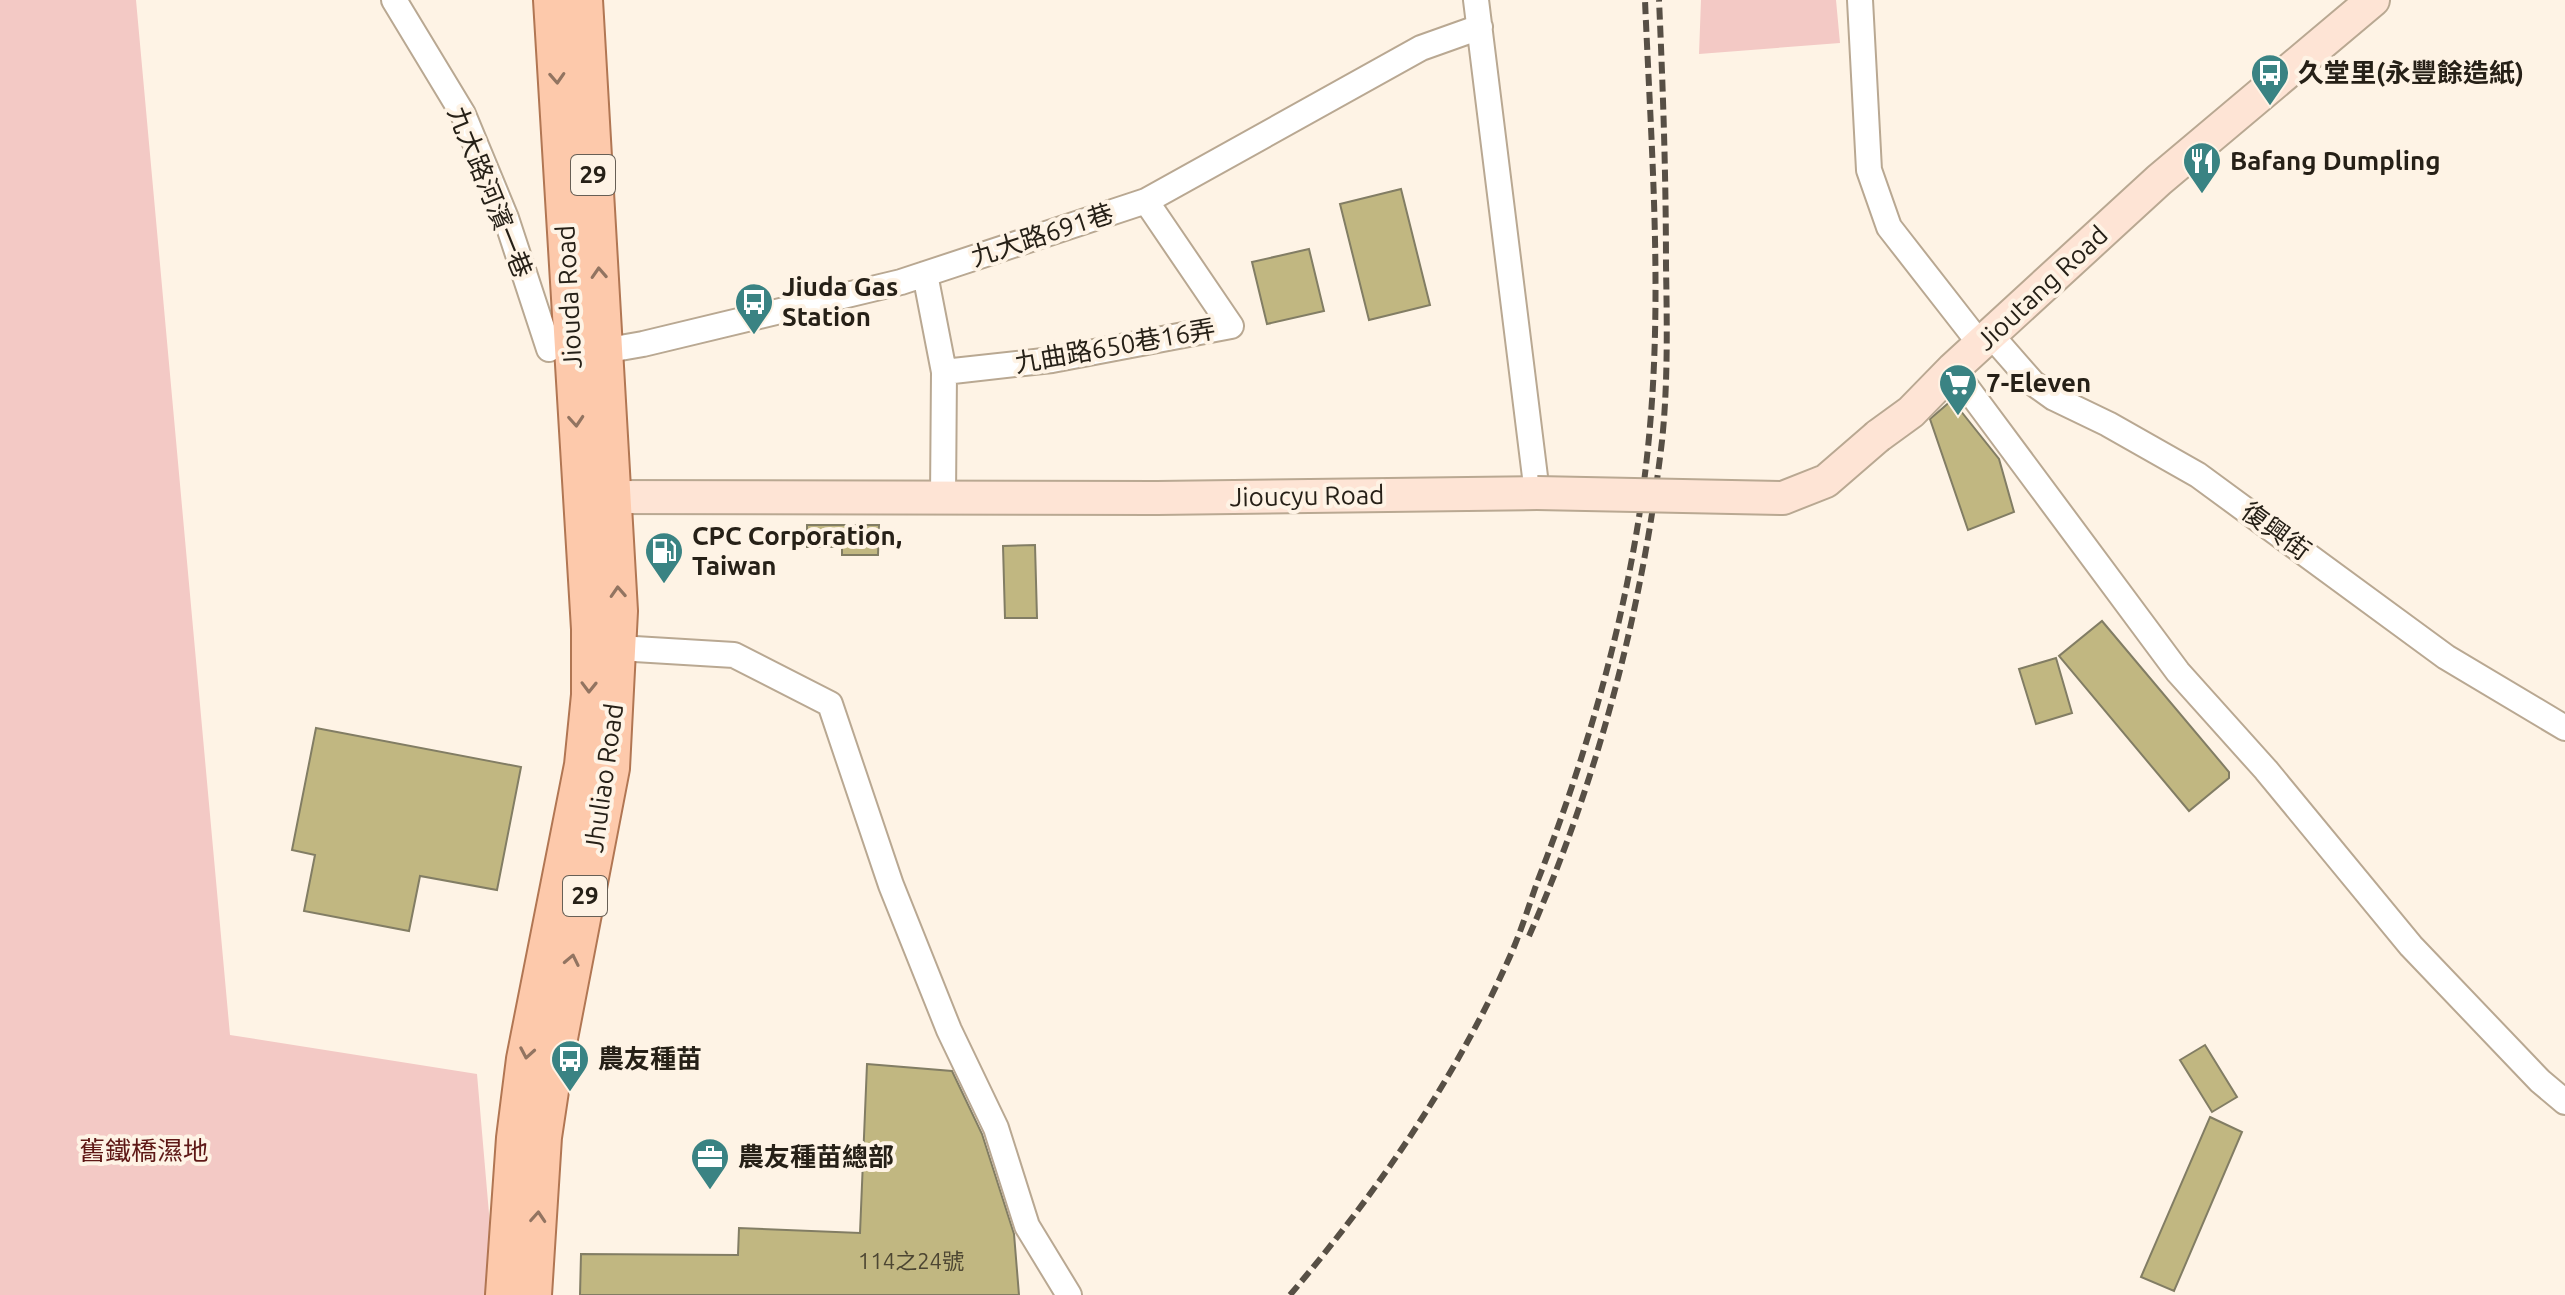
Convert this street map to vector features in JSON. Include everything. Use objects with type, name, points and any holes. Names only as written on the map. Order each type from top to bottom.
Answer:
[{"type":"main road","name":"Jiouda Road","points":[[552,0],[575,348],[597,497]]},
{"type":"main road","name":"Jiouda Road","points":[[575,348],[584,0]]},
{"type":"main road","name":"Jhuliao Road","points":[[504,1295],[515,1138],[525,1059],[591,797],[611,768],[618,648],[597,497]]},
{"type":"main road","name":"Jhuliao Road","points":[[533,1295],[546,1116],[591,797],[590,682],[597,497]]},
{"type":"street","name":"九大路河濱一巷","points":[[394,0],[463,114],[506,218],[575,348]]},
{"type":"street","points":[[1476,0],[1537,493]]},
{"type":"street","name":"復興街","points":[[1860,0],[1869,170],[1889,227],[1985,340],[2054,398],[2108,424],[2198,475],[2446,657],[2565,728]]},
{"type":"street","name":"Jioutang Road","points":[[1537,493],[1783,498],[1826,481],[1911,412],[1953,369],[2159,180],[2373,0]]},
{"type":"street","name":"九大路691巷","points":[[575,348],[673,337],[925,274],[1146,201],[1421,48],[1480,27]]},
{"type":"street","name":"九曲路650巷16弄","points":[[944,372],[1052,360],[1231,326],[1146,201]]},
{"type":"street","points":[[925,274],[944,372],[943,497]]},
{"type":"street","points":[[1953,369],[2178,672],[2266,770],[2411,946],[2540,1081],[2565,1102]]},
{"type":"street","name":"Jioucyu Road","points":[[597,497],[1157,498],[1537,493]]},
{"type":"street","points":[[618,648],[734,655],[830,704],[891,885],[949,1030],[996,1128],[1027,1226],[1069,1295]]},
{"type":"green space","name":"舊鐵橋濕地","points":[[0,0],[136,0],[230,1035],[477,1074],[496,1295],[0,1295]]},
{"type":"green space","points":[[1701,0],[1836,0],[1840,43],[1699,54]]},
{"type":"building","points":[[1401,189],[1430,305],[1369,320],[1340,204]]},
{"type":"building","points":[[1309,249],[1324,311],[1267,324],[1252,262]]},
{"type":"building","points":[[1952,400],[1999,459],[2014,512],[1968,530],[1930,419]]},
{"type":"building","points":[[807,525],[879,525],[878,555],[842,555],[842,547],[807,547]]},
{"type":"building","points":[[1035,545],[1037,618],[1005,618],[1003,546]]},
{"type":"building","points":[[2102,621],[2229,772],[2229,778],[2189,811],[2059,656]]},
{"type":"building","points":[[2056,658],[2072,713],[2036,724],[2019,669]]},
{"type":"building","points":[[316,728],[521,767],[497,890],[420,876],[409,931],[304,911],[315,855],[292,850]]},
{"type":"building","points":[[2205,1045],[2237,1097],[2212,1112],[2180,1060]]},
{"type":"building","points":[[867,1064],[952,1071],[982,1134],[1014,1234],[1019,1295],[580,1295],[581,1254],[738,1255],[739,1228],[860,1233]]},
{"type":"building","points":[[2210,1117],[2242,1132],[2174,1291],[2141,1277]]},
{"type":"railway","points":[[1290,1295],[1352,1218],[1410,1137],[1485,1009],[1515,944],[1594,718],[1633,550],[1649,437],[1653,383],[1654,218],[1645,0]]},
{"type":"railway","points":[[1529,936],[1576,816],[1614,694],[1642,568],[1662,441],[1667,354],[1659,0]]},
{"type":"place","name":"久堂里(永豐餘造紙)","points":[[2270,107]]},
{"type":"place","name":"Bafang Dumpling","points":[[2202,195]]},
{"type":"place","name":"Jiuda Gas Station","points":[[754,336]]},
{"type":"place","name":"7-Eleven","points":[[1958,417]]},
{"type":"place","name":"CPC Corporation, Taiwan","points":[[664,585]]},
{"type":"place","name":"農友種苗","points":[[570,1093]]},
{"type":"place","name":"農友種苗總部","points":[[710,1191]]}]
